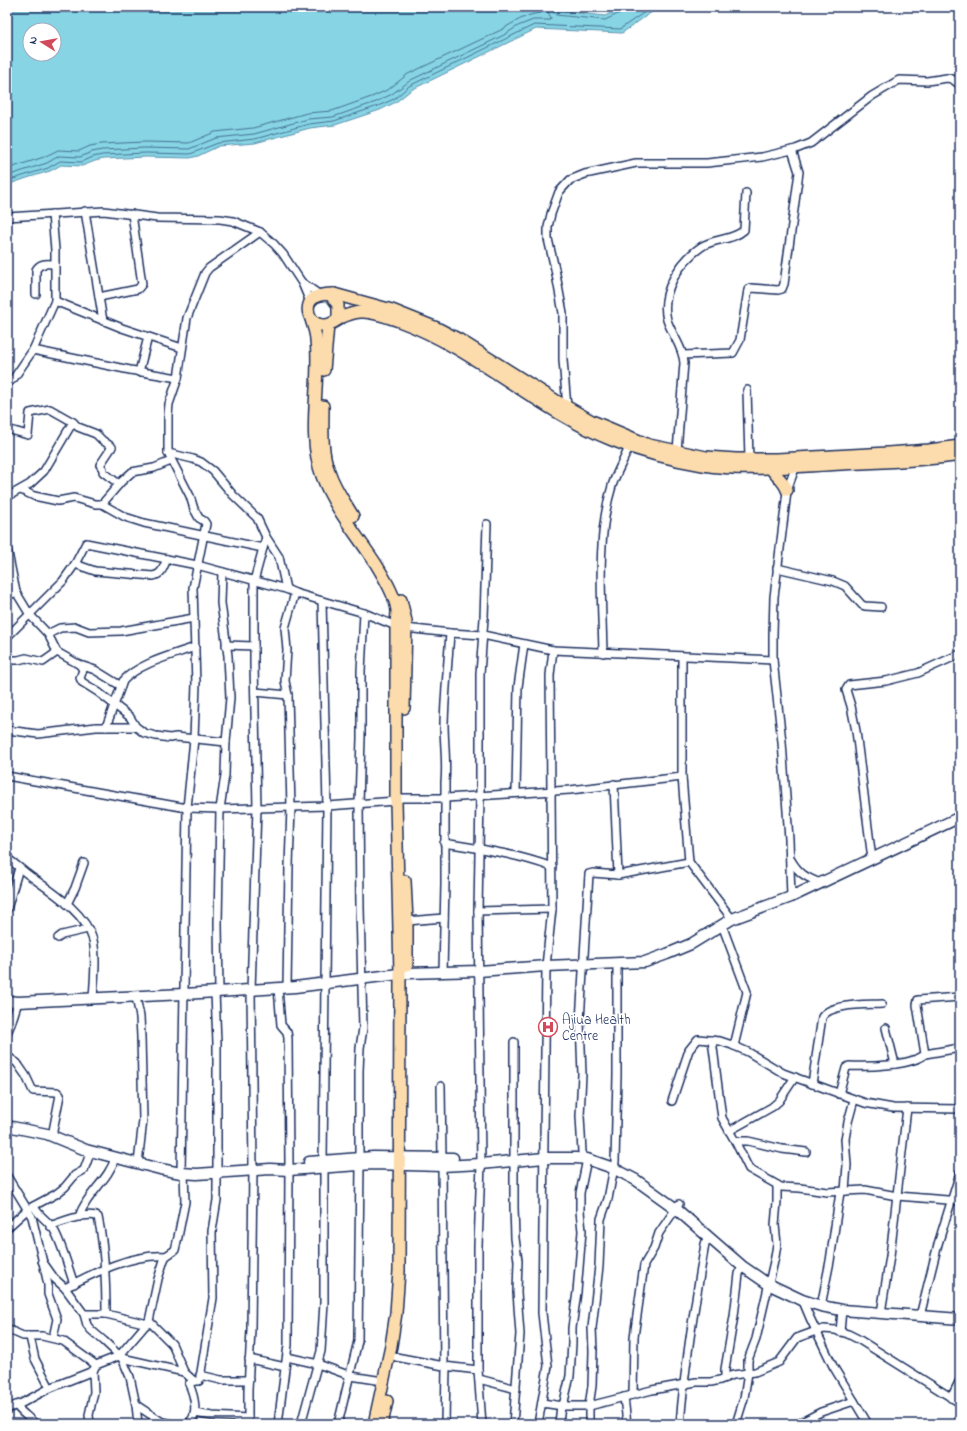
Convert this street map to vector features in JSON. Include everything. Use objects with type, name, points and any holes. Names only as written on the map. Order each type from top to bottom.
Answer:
[{"type":"main road","points":[[334,294],[332,297],[338,305],[338,315],[342,318]]},
{"type":"main road","points":[[374,1424],[396,1313],[399,1271],[404,974],[399,800],[400,627],[392,593],[384,576],[330,494],[321,474],[316,451],[314,429],[318,359],[316,338],[308,311],[310,302],[320,295],[334,294],[392,310],[437,328],[458,339],[592,421],[649,445],[706,457],[749,459],[777,459],[929,450],[960,446]]},
{"type":"main road","points":[[311,319],[319,325],[328,325],[342,318],[360,312],[371,312],[406,324],[434,336],[464,353],[586,428],[629,447],[704,466],[771,468],[912,460],[960,454]]},
{"type":"main road","points":[[328,325],[324,360],[323,429],[324,450],[328,470],[336,490],[390,574],[398,591],[404,608],[406,621],[400,627]]},
{"type":"main road","points":[[771,468],[774,474],[785,484],[787,490]]},
{"type":"main road","points":[[399,800],[407,921],[404,974]]},
{"type":"main road","points":[[382,1424],[396,1357],[405,1291],[402,1161]]},
{"type":"street","points":[[567,407],[563,360],[563,313],[556,269],[548,239],[548,227],[559,192],[570,180],[585,174],[625,164],[707,164],[762,157],[792,150],[811,143],[872,96],[899,80],[927,81],[947,78],[952,79],[960,85]]},
{"type":"street","points":[[683,355],[733,353],[740,340],[748,290],[750,288],[782,289],[784,284],[799,172],[792,150]]},
{"type":"street","points":[[677,451],[683,355],[668,322],[666,312],[666,300],[670,283],[692,254],[703,246],[734,237],[744,230],[746,193]]},
{"type":"street","points":[[85,211],[103,321]]},
{"type":"street","points":[[7,217],[104,211],[156,218],[220,219],[233,222],[260,232],[271,241],[283,254],[302,283],[310,302]]},
{"type":"street","points":[[7,384],[14,378],[33,350],[55,301],[55,264],[52,214]]},
{"type":"street","points":[[99,297],[138,289],[142,284],[132,214]]},
{"type":"street","points":[[66,1288],[88,1276],[125,1262],[166,1256],[175,1250],[180,1232],[185,1202],[182,1173],[184,994],[187,808],[194,739],[196,684],[194,588],[197,565],[206,523],[200,518],[194,509],[190,496],[168,453],[168,408],[178,378],[187,318],[202,279],[208,268],[260,232]]},
{"type":"street","points":[[36,294],[36,270],[38,266],[41,264],[55,264]]},
{"type":"street","points":[[302,283],[320,295]]},
{"type":"street","points":[[55,301],[103,321],[182,348]]},
{"type":"street","points":[[139,372],[148,337]]},
{"type":"street","points":[[33,350],[139,372],[178,378]]},
{"type":"street","points":[[747,390],[749,459]]},
{"type":"street","points":[[7,429],[28,435],[30,413],[50,409],[73,422],[78,427],[96,434],[112,446],[100,465],[103,472],[119,484]]},
{"type":"street","points":[[7,497],[30,484],[44,471],[73,422]]},
{"type":"street","points":[[603,653],[603,527],[612,486],[629,447]]},
{"type":"street","points":[[168,453],[201,462],[214,471],[233,495],[257,518],[266,537],[279,557],[286,589]]},
{"type":"street","points":[[102,504],[119,484],[132,472],[154,468],[171,461]]},
{"type":"street","points":[[791,897],[790,858],[782,742],[773,660],[774,604],[777,568],[787,490],[796,466]]},
{"type":"street","points":[[21,490],[34,496],[58,501],[74,498],[94,504],[102,504],[125,517],[144,523],[263,548]]},
{"type":"street","points":[[482,1424],[478,1380],[478,1246],[481,1161],[478,911],[480,849],[480,674],[487,524]]},
{"type":"street","points":[[194,1413],[248,1421],[253,1170],[251,990],[257,808],[254,581],[266,537]]},
{"type":"street","points":[[7,637],[63,581],[75,564],[86,543],[197,565],[286,589],[364,613],[400,627],[450,633],[483,634],[553,650],[773,660]]},
{"type":"street","points":[[7,548],[16,592],[30,615],[48,634],[57,652],[101,673],[121,686]]},
{"type":"street","points":[[75,564],[95,571],[153,576],[159,575],[162,572],[166,559]]},
{"type":"street","points":[[777,568],[832,581],[845,586],[862,605],[881,607]]},
{"type":"street","points":[[187,1424],[192,1421],[194,1413],[193,1394],[189,1384],[194,1381],[199,1381],[210,1322],[213,1298],[212,1231],[218,1200],[217,992],[220,809],[225,775],[230,698],[228,656],[222,616],[222,572]]},
{"type":"street","points":[[7,596],[16,592]]},
{"type":"street","points":[[278,1424],[287,1357],[289,1168],[288,1038],[287,1032],[281,1025],[291,807],[288,695],[285,681],[287,650],[285,628],[296,593]]},
{"type":"street","points":[[301,1424],[321,1351],[324,1303],[324,984],[327,806],[322,601]]},
{"type":"street","points":[[338,1424],[358,1341],[360,1161],[358,1071],[363,1028],[359,804],[361,671],[364,613]]},
{"type":"street","points":[[48,634],[60,628],[76,627],[89,632],[121,631],[194,618]]},
{"type":"street","points":[[443,972],[444,843],[446,798],[444,721],[450,633]]},
{"type":"street","points":[[516,793],[518,687],[524,644]]},
{"type":"street","points":[[226,645],[254,646]]},
{"type":"street","points":[[106,727],[125,678],[143,666],[195,647]]},
{"type":"street","points":[[538,1424],[548,1366],[542,1313],[546,966],[552,909],[550,675],[553,650]]},
{"type":"street","points":[[7,660],[26,658],[43,662],[57,652]]},
{"type":"street","points":[[872,859],[856,731],[846,690],[849,685],[886,681],[918,672],[960,654]]},
{"type":"street","points":[[682,656],[682,777],[689,862],[732,920]]},
{"type":"street","points":[[80,664],[83,670],[80,678],[82,682],[130,717],[136,726],[144,733],[156,736],[226,742]]},
{"type":"street","points":[[255,692],[288,695]]},
{"type":"street","points":[[7,730],[38,734],[96,727],[136,726]]},
{"type":"street","points":[[7,776],[187,808],[220,809],[327,806],[399,800],[480,796],[552,791],[682,777]]},
{"type":"street","points":[[614,784],[618,875]]},
{"type":"street","points":[[7,1001],[18,1002],[93,999],[251,990],[324,984],[404,974],[646,962],[691,944],[732,920],[791,897],[960,817]]},
{"type":"street","points":[[444,843],[510,854],[535,860],[552,867]]},
{"type":"street","points":[[790,858],[796,869],[801,874],[820,883]]},
{"type":"street","points":[[7,867],[10,860],[67,904],[81,918],[88,928],[95,954],[93,999]]},
{"type":"street","points":[[559,1424],[570,1376],[572,1328],[578,1292],[582,1231],[580,1193],[584,1156],[580,1116],[582,1074],[580,1021],[589,874],[618,875],[689,862]]},
{"type":"street","points":[[67,904],[75,888],[84,863]]},
{"type":"street","points":[[7,909],[19,868]]},
{"type":"street","points":[[478,911],[552,909]]},
{"type":"street","points":[[407,921],[444,918]]},
{"type":"street","points":[[722,925],[747,992],[734,1046]]},
{"type":"street","points":[[58,938],[62,935],[88,928]]},
{"type":"street","points":[[589,1424],[589,1406],[592,1386],[592,1328],[600,1266],[601,1219],[608,1199],[614,1165],[617,1075],[617,964]]},
{"type":"street","points":[[136,996],[140,1017],[143,1120],[138,1164]]},
{"type":"street","points":[[925,1054],[918,1000],[960,997]]},
{"type":"street","points":[[7,1033],[18,1002]]},
{"type":"street","points":[[812,1084],[822,1017],[824,1014],[832,1010],[849,1006],[882,1004]]},
{"type":"street","points":[[886,1028],[895,1064]]},
{"type":"street","points":[[672,1100],[689,1050],[692,1044],[698,1039],[712,1040],[734,1046],[748,1052],[774,1069],[854,1100],[879,1106],[960,1109]]},
{"type":"street","points":[[712,1040],[722,1118],[749,1169],[781,1187],[827,1192],[865,1190],[897,1196],[960,1201]]},
{"type":"street","points":[[513,1424],[520,1334],[516,1292],[518,1261],[515,1238],[514,1042]]},
{"type":"street","points":[[839,1094],[847,1066],[884,1066],[917,1059],[925,1054],[960,1048]]},
{"type":"street","points":[[7,1056],[17,1063],[26,1076],[33,1091],[57,1092],[60,1094],[52,1136]]},
{"type":"street","points":[[729,1131],[779,1102],[795,1078]]},
{"type":"street","points":[[441,1086],[446,1424]]},
{"type":"street","points":[[821,1304],[843,1191],[847,1165],[845,1139],[854,1100]]},
{"type":"street","points":[[881,1311],[890,1256],[907,1108]]},
{"type":"street","points":[[7,1126],[52,1136],[91,1151],[115,1158],[182,1173],[289,1168],[360,1161],[442,1162],[514,1159],[544,1155],[576,1158],[584,1156],[614,1165],[677,1206],[769,1282]]},
{"type":"street","points":[[735,1141],[748,1140],[782,1149],[806,1152]]},
{"type":"street","points":[[7,1228],[31,1207],[56,1194],[65,1187],[75,1175],[84,1170],[91,1151]]},
{"type":"street","points":[[79,1217],[82,1207],[112,1168],[115,1158]]},
{"type":"street","points":[[920,1314],[938,1244],[960,1173]]},
{"type":"street","points":[[7,1176],[36,1213],[54,1230],[74,1284]]},
{"type":"street","points":[[736,1424],[741,1409],[748,1373],[748,1360],[757,1334],[777,1244],[775,1225],[777,1185]]},
{"type":"street","points":[[677,1206],[742,1266],[769,1282],[803,1298],[842,1310],[881,1311]]},
{"type":"street","points":[[633,1395],[634,1337],[644,1265],[654,1248],[659,1233],[677,1206]]},
{"type":"street","points":[[31,1207],[48,1285],[48,1294],[57,1319],[53,1338]]},
{"type":"street","points":[[50,1226],[79,1217],[94,1215],[98,1217],[102,1238],[106,1314]]},
{"type":"street","points":[[680,1424],[683,1384],[708,1236]]},
{"type":"street","points":[[7,1409],[50,1388],[121,1357],[149,1323],[158,1279],[166,1256]]},
{"type":"street","points":[[42,1261],[54,1278],[66,1288],[84,1314],[87,1325],[91,1330],[121,1357],[130,1377],[136,1405],[138,1424]]},
{"type":"street","points":[[725,1378],[725,1369],[737,1289],[742,1266]]},
{"type":"street","points":[[803,1298],[816,1331],[833,1366],[868,1424]]},
{"type":"street","points":[[821,1304],[960,1319]]},
{"type":"street","points":[[840,1332],[842,1310]]},
{"type":"street","points":[[84,1314],[106,1314],[149,1323],[172,1344],[184,1372],[194,1381]]},
{"type":"street","points":[[920,1314],[960,1314]]},
{"type":"street","points":[[7,1329],[16,1334],[53,1338],[67,1344],[94,1368],[94,1392],[89,1415],[90,1424]]},
{"type":"street","points":[[542,1404],[589,1406],[683,1384],[711,1382],[733,1375],[755,1372],[779,1362],[797,1338],[824,1329],[840,1332],[858,1339],[960,1403]]},
{"type":"street","points":[[30,1336],[35,1359],[50,1388]]},
{"type":"street","points":[[121,1357],[184,1372]]},
{"type":"street","points":[[287,1357],[318,1364],[350,1376],[383,1381]]},
{"type":"street","points":[[396,1357],[445,1367],[478,1370]]},
{"type":"street","points":[[249,1359],[285,1367]]},
{"type":"street","points":[[200,1375],[221,1380],[248,1380]]},
{"type":"street","points":[[478,1380],[516,1389]]},
{"type":"street","points":[[951,1398],[960,1380]]},
{"type":"street","points":[[624,1397],[627,1424]]},
{"type":"street","points":[[798,1424],[821,1412],[854,1402]]},
{"type":"street","points":[[16,1405],[19,1411],[24,1413],[35,1424]]},
{"type":"street","points":[[136,1405],[162,1422],[172,1424]]},
{"type":"water","points":[[7,7],[561,7],[555,10],[605,16],[623,7],[659,7],[622,33],[536,29],[411,90],[396,102],[380,110],[335,125],[310,128],[255,143],[219,146],[198,156],[190,158],[146,157],[103,159],[82,166],[61,165],[50,171],[7,185]]},
{"type":"place","name":"Ajiua Health Centre","points":[[548,1027]]}]
